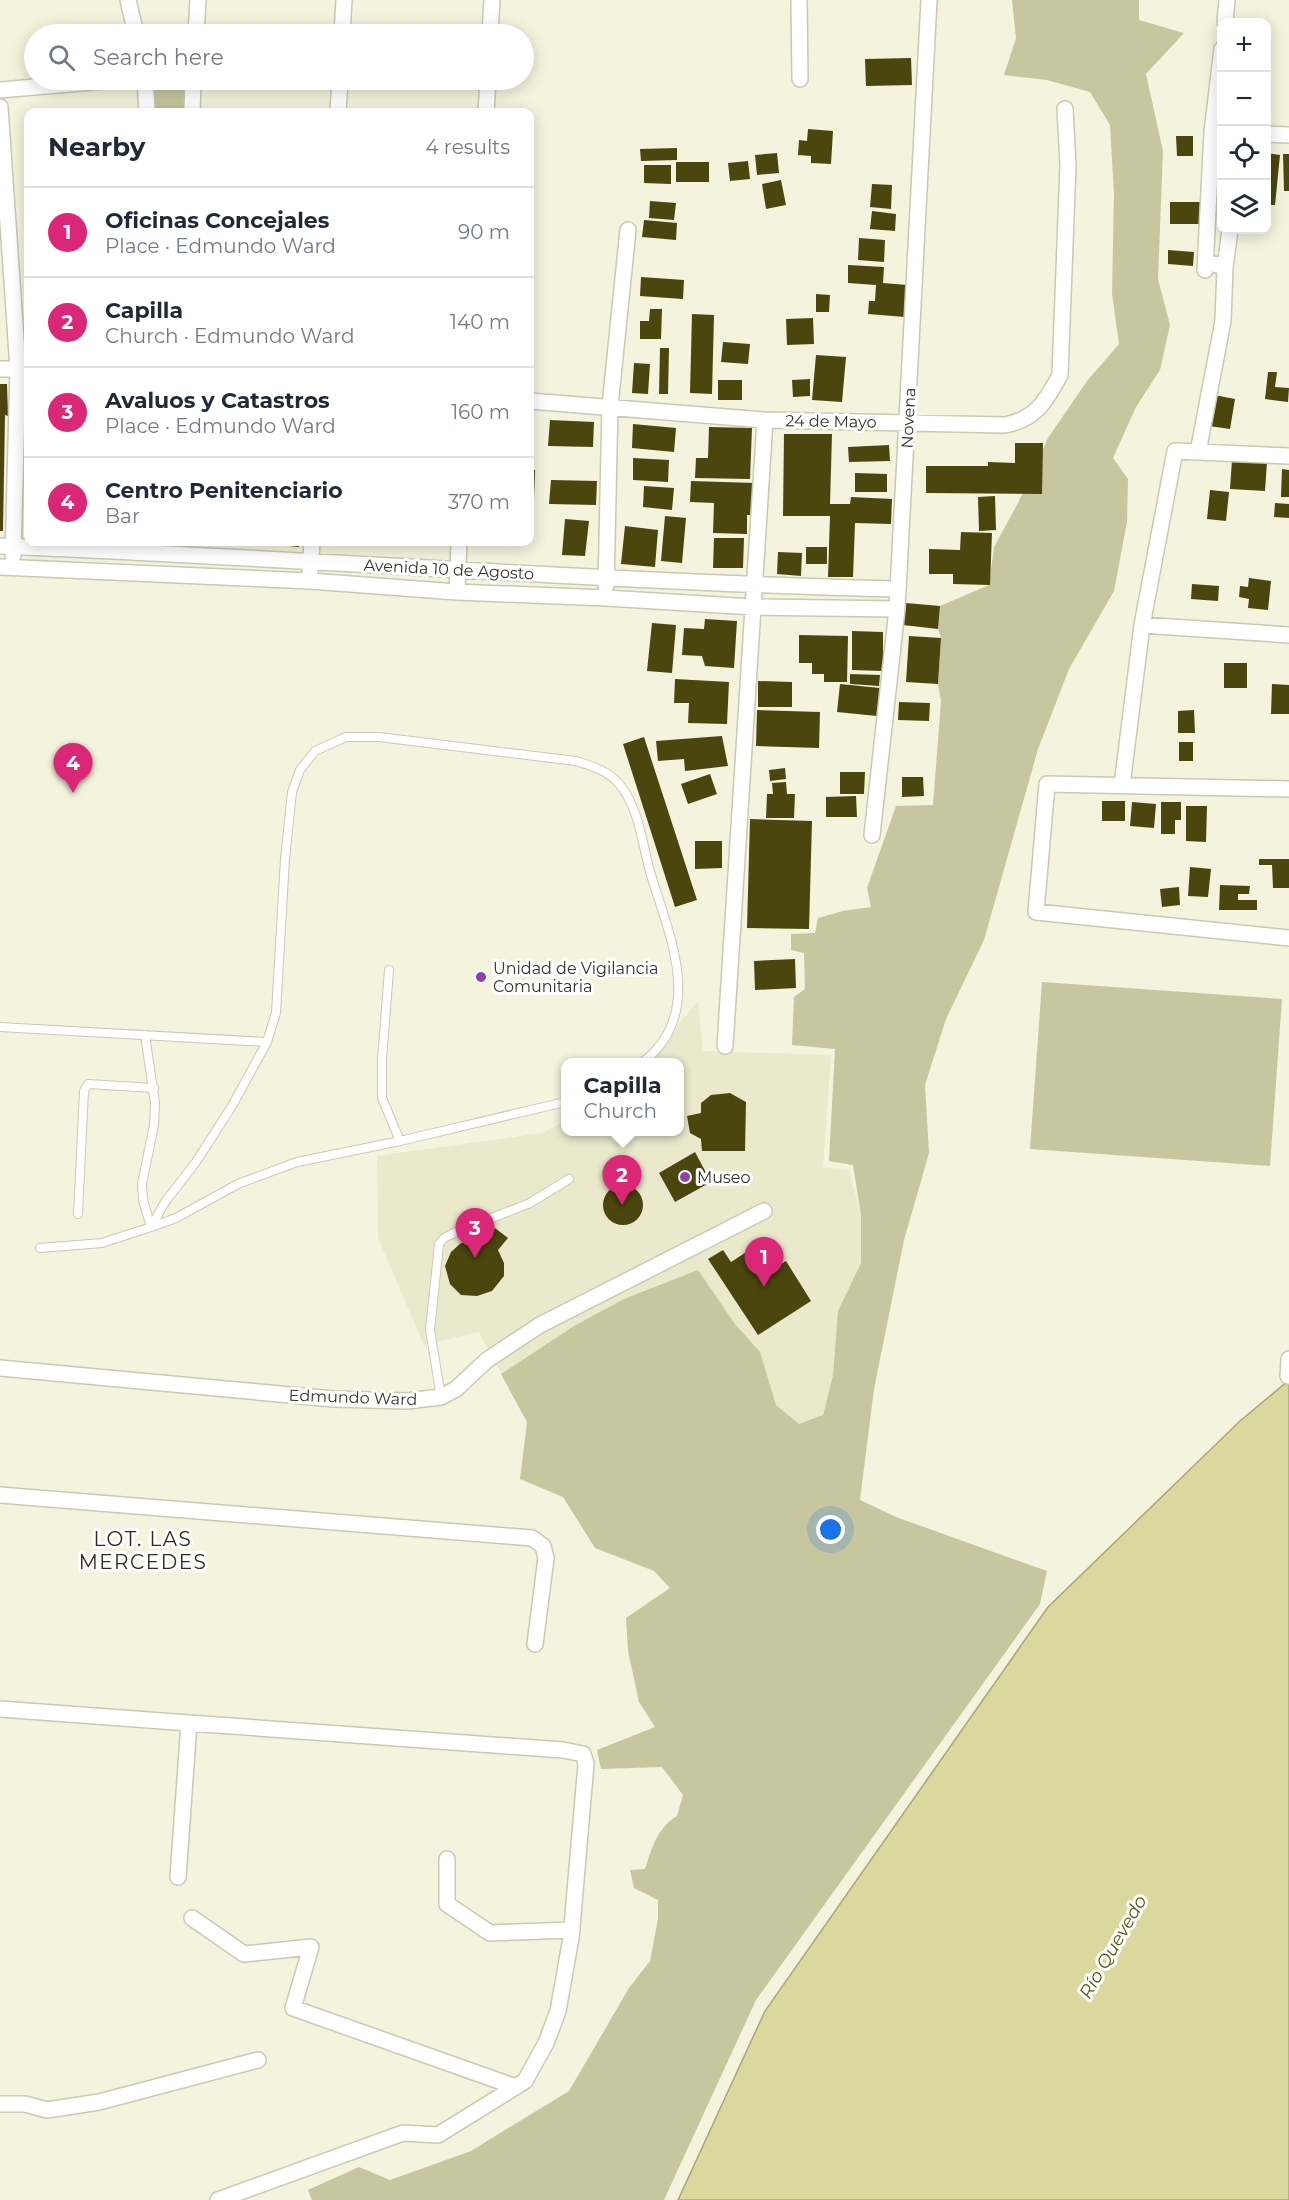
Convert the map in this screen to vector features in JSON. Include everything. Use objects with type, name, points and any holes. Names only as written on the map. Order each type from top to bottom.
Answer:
[{"type":"street","points":[[128,0],[134,24]]},
{"type":"street","points":[[197,24],[198,0]]},
{"type":"street","points":[[343,24],[344,0]]},
{"type":"street","points":[[491,24],[492,0]]},
{"type":"street","points":[[799,0],[800,79]]},
{"type":"street","name":"Novena","points":[[872,835],[897,609],[930,0]]},
{"type":"street","points":[[1225,18],[1227,0]]},
{"type":"street","points":[[1217,126],[1220,72]]},
{"type":"street","points":[[0,90],[24,88]]},
{"type":"street","points":[[146,90],[147,108]]},
{"type":"street","points":[[192,108],[193,90]]},
{"type":"street","points":[[338,108],[339,90]]},
{"type":"street","points":[[486,108],[487,90]]},
{"type":"street","points":[[0,106],[23,369],[6,567]]},
{"type":"street","name":"24 de Mayo","points":[[534,400],[765,420],[1005,425],[1020,422],[1035,412],[1049,396],[1060,375],[1068,165],[1065,109]]},
{"type":"street","points":[[1217,132],[1205,266],[1225,267]]},
{"type":"street","points":[[1271,134],[1289,135]]},
{"type":"street","points":[[606,598],[610,406],[627,230]]},
{"type":"street","points":[[1198,452],[1222,321],[1229,234]]},
{"type":"street","points":[[0,369],[23,369]]},
{"type":"street","points":[[725,1046],[765,420]]},
{"type":"street","points":[[1122,785],[1142,625],[1174,451],[1289,456]]},
{"type":"street","points":[[310,581],[312,546]]},
{"type":"street","points":[[457,591],[459,546]]},
{"type":"street","name":"Avenida 10 de Agosto","points":[[7,547],[171,547],[310,563],[457,568],[754,585],[898,589]]},
{"type":"street","points":[[169,575],[171,547]]},
{"type":"street","name":"Avenida 10 de Agosto","points":[[6,567],[310,581],[753,607],[897,609]]},
{"type":"street","points":[[1142,625],[1289,635]]},
{"type":"street","points":[[1289,789],[1047,784],[1036,912],[1289,938]]},
{"type":"street","name":"Edmundo Ward","points":[[0,1368],[333,1399],[407,1401],[441,1397],[456,1389],[487,1360],[540,1325],[764,1211]]},
{"type":"street","points":[[1289,1359],[1289,1375]]},
{"type":"street","points":[[0,1496],[532,1538],[543,1546],[546,1558],[535,1644]]},
{"type":"street","points":[[0,1709],[583,1754],[586,1764],[572,1930],[558,2011],[546,2043],[525,2081],[438,2134],[404,2133],[218,2200]]},
{"type":"street","points":[[178,1877],[189,1723]]},
{"type":"street","points":[[447,1859],[447,1904],[490,1933],[572,1930]]},
{"type":"street","points":[[192,1918],[244,1954],[311,1947],[293,2008],[516,2086]]},
{"type":"street","points":[[0,2104],[25,2104],[47,2110],[99,2102],[258,2060]]},
{"type":"lane","points":[[151,1227],[165,1202],[196,1162],[232,1106],[267,1042],[276,1013],[285,859],[292,792],[300,770],[315,751],[346,737],[379,737],[576,761],[600,769],[618,782],[632,802],[651,875],[674,943],[678,975],[677,1009],[667,1034],[647,1058]]},
{"type":"lane","points":[[389,970],[382,1060],[382,1098],[400,1141]]},
{"type":"lane","points":[[0,1027],[267,1042]]},
{"type":"lane","points":[[145,1035],[154,1088],[154,1125],[142,1184],[143,1200],[151,1227]]},
{"type":"lane","points":[[78,1214],[84,1091],[88,1084],[154,1088]]},
{"type":"lane","points":[[40,1248],[102,1243],[151,1227],[176,1218],[238,1184],[297,1162],[400,1141],[561,1103]]},
{"type":"lane","points":[[441,1397],[430,1329],[439,1244],[444,1238],[454,1233],[530,1203],[568,1179]]},
{"type":"shaded area","points":[[1012,0],[1139,0],[1139,20],[1184,33],[1146,74],[1163,151],[1158,279],[1170,325],[1160,370],[1136,407],[1113,458],[1128,479],[1127,522],[1114,591],[1069,669],[1038,749],[984,940],[946,1019],[925,1085],[929,1153],[904,1240],[874,1389],[860,1500],[896,1517],[1047,1571],[1040,1604],[756,2000],[664,2200],[312,2200],[308,2190],[359,2167],[390,2180],[471,2151],[569,2091],[629,1988],[650,1961],[658,1919],[658,1900],[634,1888],[630,1870],[645,1869],[660,1833],[677,1816],[683,1795],[662,1767],[601,1769],[597,1750],[655,1727],[639,1702],[628,1651],[626,1618],[670,1588],[654,1571],[595,1548],[563,1497],[520,1479],[527,1422],[501,1374],[574,1326],[624,1299],[698,1270],[735,1324],[760,1352],[776,1405],[799,1424],[823,1415],[833,1375],[838,1311],[861,1263],[861,1215],[853,1165],[829,1161],[835,1049],[792,1045],[794,997],[805,989],[804,953],[791,950],[791,934],[815,933],[818,918],[871,907],[867,888],[896,806],[933,805],[941,701],[938,684],[941,638],[938,629],[940,606],[989,585],[994,547],[1018,503],[1048,438],[1087,381],[1119,344],[1112,294],[1114,194],[1110,125],[1090,92],[1047,80],[1004,75],[1016,38]]},
{"type":"shaded area","points":[[151,90],[186,90],[186,108],[151,108]]},
{"type":"shaded area","points":[[1042,982],[1282,999],[1270,1166],[1030,1149]]},
{"type":"shaded area","points":[[698,1001],[703,1051],[831,1055],[823,1167],[849,1170],[861,1215],[861,1263],[838,1311],[833,1375],[823,1415],[792,1442],[527,1422],[479,1332],[424,1345],[378,1238],[377,1156],[542,1133],[561,1123],[561,1136],[684,1136],[684,1058],[649,1058]]},
{"type":"water","name":"Río Quevedo","points":[[1289,1380],[1289,2200],[678,2200],[765,2011],[1048,1607],[1240,1421]]},
{"type":"building","points":[[911,58],[912,85],[866,86],[865,59]]},
{"type":"building","points":[[808,129],[833,131],[831,164],[811,163],[811,156],[798,155],[799,140],[807,141]]},
{"type":"building","points":[[1176,136],[1193,136],[1193,156],[1177,156]]},
{"type":"building","points":[[677,148],[677,160],[641,161],[640,149]]},
{"type":"building","points":[[777,153],[779,173],[757,175],[755,155]]},
{"type":"building","points":[[1271,154],[1280,155],[1275,205],[1271,205]]},
{"type":"building","points":[[1283,154],[1289,154],[1289,191],[1284,191]]},
{"type":"building","points":[[748,161],[750,179],[730,181],[728,163]]},
{"type":"building","points":[[676,162],[709,162],[709,182],[676,182]]},
{"type":"building","points":[[644,165],[671,165],[671,184],[644,183]]},
{"type":"building","points":[[781,180],[786,205],[766,209],[762,184]]},
{"type":"building","points":[[872,184],[892,185],[891,209],[870,207]]},
{"type":"building","points":[[650,201],[676,203],[674,220],[649,218]]},
{"type":"building","points":[[1170,202],[1202,202],[1202,224],[1170,224]]},
{"type":"building","points":[[872,211],[896,214],[895,231],[870,229]]},
{"type":"building","points":[[644,220],[677,223],[676,240],[642,237]]},
{"type":"building","points":[[859,238],[885,240],[884,262],[858,260]]},
{"type":"building","points":[[1168,250],[1194,252],[1193,266],[1168,264]]},
{"type":"building","points":[[848,265],[884,267],[883,283],[907,285],[905,317],[868,314],[869,301],[875,301],[876,285],[848,283]]},
{"type":"building","points":[[641,277],[684,280],[683,299],[640,296]]},
{"type":"building","points":[[816,294],[830,295],[829,312],[816,312]]},
{"type":"building","points":[[650,309],[662,309],[661,339],[640,339],[640,321],[649,321]]},
{"type":"building","points":[[692,314],[714,315],[712,394],[690,393]]},
{"type":"building","points":[[813,318],[814,344],[787,345],[786,319]]},
{"type":"building","points":[[723,342],[750,344],[748,364],[721,362]]},
{"type":"building","points":[[660,348],[669,348],[668,394],[659,394]]},
{"type":"building","points":[[816,355],[846,357],[842,402],[812,400]]},
{"type":"building","points":[[634,363],[650,364],[648,394],[632,393]]},
{"type":"building","points":[[1268,372],[1277,372],[1275,387],[1289,388],[1288,402],[1265,399]]},
{"type":"building","points":[[810,379],[810,396],[793,397],[792,380]]},
{"type":"building","points":[[718,380],[742,380],[742,400],[718,400]]},
{"type":"building","points":[[0,384],[7,384],[8,416],[5,415],[3,531],[0,531]]},
{"type":"building","points":[[1214,395],[1235,399],[1230,429],[1209,426]]},
{"type":"building","points":[[550,420],[594,422],[593,447],[548,446]]},
{"type":"building","points":[[633,424],[676,428],[674,452],[632,448]]},
{"type":"building","points":[[709,427],[752,428],[750,479],[695,478],[696,458],[708,458]]},
{"type":"building","points":[[784,434],[832,434],[830,504],[850,504],[851,497],[892,499],[891,524],[855,523],[853,577],[828,577],[830,516],[783,516]]},
{"type":"building","points":[[1015,443],[1043,443],[1042,494],[926,493],[926,466],[988,466],[988,462],[1015,463]]},
{"type":"building","points":[[889,445],[890,461],[849,462],[848,447]]},
{"type":"building","points":[[633,458],[669,460],[668,482],[633,480]]},
{"type":"building","points":[[1232,460],[1267,462],[1265,491],[1230,489]]},
{"type":"building","points":[[1282,469],[1289,470],[1289,497],[1281,497]]},
{"type":"building","points":[[855,473],[887,474],[887,492],[855,492]]},
{"type":"building","points":[[551,480],[597,481],[596,505],[549,504]]},
{"type":"building","points":[[691,481],[755,483],[754,515],[747,515],[747,534],[713,533],[714,503],[690,502]]},
{"type":"building","points":[[644,486],[674,488],[672,510],[643,507]]},
{"type":"building","points":[[1210,490],[1229,492],[1226,521],[1207,519]]},
{"type":"building","points":[[995,496],[996,530],[979,531],[978,497]]},
{"type":"building","points":[[1275,503],[1289,504],[1289,518],[1274,517]]},
{"type":"building","points":[[665,516],[686,518],[682,563],[661,561]]},
{"type":"building","points":[[565,519],[589,521],[585,556],[562,555]]},
{"type":"building","points":[[625,526],[658,530],[655,567],[621,564]]},
{"type":"building","points":[[961,532],[992,533],[990,585],[953,584],[953,574],[929,574],[929,549],[960,550]]},
{"type":"building","points":[[714,538],[744,538],[743,568],[713,568]]},
{"type":"building","points":[[806,547],[827,547],[827,564],[806,564]]},
{"type":"building","points":[[778,552],[802,553],[801,576],[777,574]]},
{"type":"building","points":[[1249,578],[1271,581],[1268,610],[1248,608],[1249,599],[1239,597],[1240,586],[1248,587]]},
{"type":"building","points":[[1192,584],[1219,586],[1218,601],[1191,599]]},
{"type":"building","points":[[906,603],[940,606],[938,629],[903,625]]},
{"type":"building","points":[[705,619],[737,621],[734,668],[705,666],[702,656],[682,655],[684,628],[704,629]]},
{"type":"building","points":[[652,623],[676,625],[672,673],[647,671]]},
{"type":"building","points":[[852,631],[883,632],[883,671],[852,670]]},
{"type":"building","points":[[799,635],[848,636],[847,682],[824,682],[824,674],[812,674],[812,663],[799,663]]},
{"type":"building","points":[[909,636],[941,638],[938,684],[906,682]]},
{"type":"building","points":[[1224,663],[1247,663],[1247,688],[1224,688]]},
{"type":"building","points":[[850,674],[880,675],[879,686],[850,684]]},
{"type":"building","points":[[675,679],[729,682],[727,724],[688,723],[689,703],[674,703]]},
{"type":"building","points":[[758,681],[792,682],[792,707],[758,707]]},
{"type":"building","points":[[840,684],[880,688],[877,716],[837,712]]},
{"type":"building","points":[[1272,684],[1289,685],[1289,714],[1271,714]]},
{"type":"building","points":[[899,702],[930,703],[929,721],[898,720]]},
{"type":"building","points":[[757,710],[820,712],[819,748],[756,746]]},
{"type":"building","points":[[1194,710],[1195,733],[1178,733],[1178,711]]},
{"type":"building","points":[[722,736],[728,766],[685,771],[684,759],[658,761],[656,741]]},
{"type":"building","points":[[644,737],[697,900],[675,907],[623,744]]},
{"type":"building","points":[[1179,742],[1193,742],[1193,761],[1179,761]]},
{"type":"building","points":[[785,768],[786,779],[770,781],[769,770]]},
{"type":"building","points":[[840,772],[865,772],[864,794],[840,794]]},
{"type":"building","points":[[710,774],[717,794],[688,804],[681,784]]},
{"type":"building","points":[[902,777],[923,777],[924,796],[902,797]]},
{"type":"building","points":[[786,782],[787,794],[795,794],[794,818],[766,818],[767,794],[773,794],[772,783]]},
{"type":"building","points":[[856,796],[857,817],[826,817],[826,797]]},
{"type":"building","points":[[1102,801],[1125,801],[1125,821],[1102,821]]},
{"type":"building","points":[[1132,802],[1156,804],[1154,828],[1130,826]]},
{"type":"building","points":[[1161,802],[1181,802],[1181,820],[1175,820],[1175,834],[1161,834]]},
{"type":"building","points":[[1186,806],[1207,806],[1206,842],[1186,841]]},
{"type":"building","points":[[750,819],[812,821],[809,929],[747,928]]},
{"type":"building","points":[[695,841],[722,841],[722,868],[695,869]]},
{"type":"building","points":[[1259,859],[1289,859],[1289,888],[1273,888],[1272,865],[1259,865]]},
{"type":"building","points":[[1190,867],[1211,869],[1208,897],[1188,896]]},
{"type":"building","points":[[1220,885],[1250,886],[1249,894],[1238,894],[1238,900],[1257,900],[1257,910],[1219,910]]},
{"type":"building","points":[[1179,887],[1180,905],[1162,907],[1160,889]]},
{"type":"building","points":[[795,959],[796,988],[755,990],[754,961]]},
{"type":"building","points":[[730,1093],[746,1102],[745,1151],[702,1151],[701,1139],[690,1133],[687,1116],[701,1113],[701,1103],[711,1095]]},
{"type":"building","name":"Museo","points":[[695,1152],[711,1182],[675,1202],[659,1173]]},
{"type":"building","points":[[623,1185],[637,1191],[643,1205],[637,1219],[623,1225],[609,1219],[603,1205],[609,1191]]},
{"type":"building","points":[[495,1228],[508,1238],[498,1250],[504,1263],[504,1276],[492,1291],[477,1296],[461,1295],[450,1284],[445,1266],[451,1252],[461,1243],[472,1241],[486,1243]]},
{"type":"building","points":[[751,1249],[767,1273],[786,1261],[811,1301],[758,1335],[708,1259],[723,1250],[731,1262]]},
{"type":"place","name":"Centro Penitenciario","points":[[73,793]]},
{"type":"place","name":"Unidad de Vigilancia Comunitaria","points":[[481,977]]},
{"type":"place","name":"Museo","points":[[685,1177]]},
{"type":"place","name":"Capilla","points":[[622,1205]]},
{"type":"place","name":"Avaluos y Catastros","points":[[475,1258]]},
{"type":"place","name":"Oficinas Concejales","points":[[764,1287]]},
{"type":"district","name":"LOT. LAS MERCEDES","points":[[143,1550]]}]
